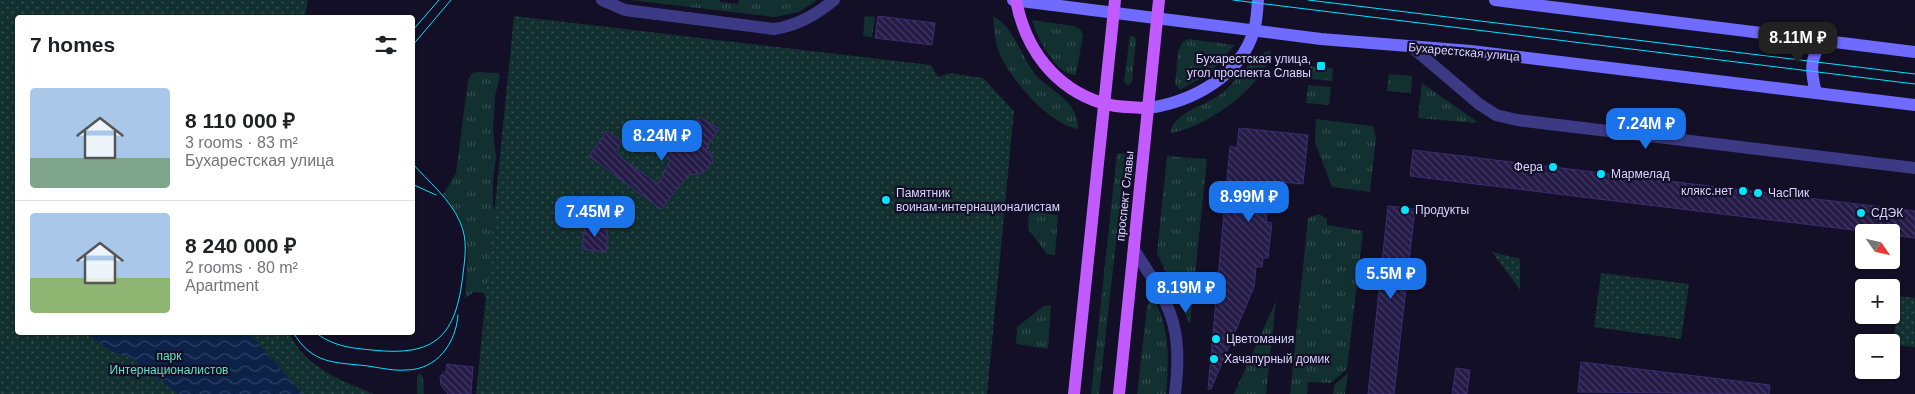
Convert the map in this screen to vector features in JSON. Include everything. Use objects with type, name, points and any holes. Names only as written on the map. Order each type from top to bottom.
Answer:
[{"type":"main road","name":"Бухарестская улица","points":[[1015,0],[1114,6],[1157,18],[1254,31],[1413,48],[1471,51],[1915,105]]},
{"type":"main road","points":[[1015,0],[1022,27],[1038,57],[1067,86],[1104,104],[1148,108],[1182,101],[1212,85],[1237,61],[1254,31],[1258,0]]},
{"type":"main road","name":"проспект Славы","points":[[1118,394],[1159,0]]},
{"type":"main road","points":[[1496,0],[1915,52]]},
{"type":"main road","points":[[1072,391],[1114,6]]},
{"type":"main road","points":[[1816,94],[1811,71],[1815,51],[1822,41]]},
{"type":"street","points":[[602,0],[625,10],[774,29],[791,27],[814,15],[834,0]]},
{"type":"street","points":[[1413,48],[1479,104],[1496,115],[1510,119],[1915,168]]},
{"type":"street","points":[[1134,250],[1156,284],[1172,314],[1179,362],[1176,394]]},
{"type":"green space","name":"парк Интернационалистов","points":[[0,0],[308,0],[305,15],[15,15],[15,335],[290,335],[296,345],[314,364],[337,378],[374,394],[0,394]]},
{"type":"green space","points":[[630,0],[720,0],[720,2],[738,4],[739,0],[817,0],[799,12],[775,17]]},
{"type":"green space","points":[[514,16],[931,65],[938,77],[950,73],[983,78],[1014,111],[987,394],[476,394]]},
{"type":"green space","points":[[865,16],[875,17],[872,37],[863,36]]},
{"type":"green space","points":[[993,16],[1012,34],[1035,74],[1072,108],[1075,113],[1078,129],[1067,126],[1044,111],[1014,79],[999,52]]},
{"type":"green space","points":[[1032,20],[1074,26],[1080,29],[1083,35],[1076,75],[1062,70],[1055,63],[1038,36]]},
{"type":"green space","points":[[1130,36],[1134,36],[1136,39],[1132,82],[1129,85],[1124,81]]},
{"type":"green space","points":[[1188,39],[1235,45],[1210,73],[1180,90],[1175,84],[1178,52],[1182,42]]},
{"type":"green space","points":[[1271,50],[1267,64],[1258,78],[1231,104],[1199,123],[1184,130],[1170,133],[1178,119],[1184,114],[1221,94],[1250,63]]},
{"type":"green space","points":[[1310,66],[1333,68],[1332,81],[1309,79]]},
{"type":"green space","points":[[472,73],[498,73],[500,76],[495,96],[493,129],[496,157],[493,180],[493,207],[501,210],[482,394],[488,301],[483,293],[474,292],[465,298],[467,243],[465,232],[453,208],[443,195],[456,173],[468,80]]},
{"type":"green space","points":[[1389,74],[1412,76],[1411,93],[1387,91]]},
{"type":"green space","points":[[1422,83],[1476,121],[1475,123],[1418,118]]},
{"type":"green space","points":[[1308,85],[1331,87],[1329,105],[1306,103]]},
{"type":"green space","points":[[1316,119],[1373,126],[1376,138],[1370,192],[1332,187],[1315,143]]},
{"type":"green space","points":[[1117,153],[1126,154],[1099,394],[1091,394]]},
{"type":"green space","points":[[1167,156],[1207,159],[1190,324],[1157,253]]},
{"type":"green space","points":[[1029,211],[1058,215],[1055,255],[1047,254],[1028,229]]},
{"type":"green space","points":[[1319,214],[1327,219],[1327,225],[1363,231],[1347,369],[1331,383],[1308,382],[1307,394],[1290,394],[1308,218]]},
{"type":"green space","points":[[1492,252],[1520,259],[1520,290]]},
{"type":"green space","points":[[1601,273],[1689,284],[1681,339],[1594,327]]},
{"type":"green space","points":[[1900,296],[1915,298],[1915,347],[1900,346],[1900,334],[1894,334],[1896,324],[1900,324]]},
{"type":"green space","points":[[1276,301],[1266,394],[1234,394]]},
{"type":"green space","points":[[1149,302],[1156,303],[1164,326],[1168,359],[1166,394],[1137,394]]},
{"type":"green space","points":[[1045,305],[1051,306],[1048,349],[1016,344],[1017,327]]},
{"type":"green space","points":[[420,373],[423,378],[424,394],[417,394],[417,377]]},
{"type":"green space","points":[[1348,373],[1345,394],[1333,394],[1334,385]]},
{"type":"water","points":[[89,335],[251,335],[303,394],[178,394],[132,358],[111,351]]},
{"type":"building","points":[[878,16],[935,23],[932,45],[875,38]]},
{"type":"building","points":[[700,117],[719,129],[706,148],[712,154],[712,162],[706,170],[698,174],[688,175],[661,209],[589,156],[607,131],[622,142],[615,152],[658,184],[670,161],[664,151],[665,143],[672,134],[682,131],[688,134]]},
{"type":"building","points":[[1239,128],[1308,135],[1303,184],[1282,182],[1269,194],[1266,222],[1272,223],[1268,258],[1263,258],[1262,267],[1256,267],[1254,287],[1211,389],[1208,389],[1230,146],[1237,148]]},
{"type":"building","points":[[1413,150],[1915,211],[1915,238],[1900,236],[1900,224],[1855,224],[1855,230],[1410,176]]},
{"type":"building","points":[[1388,206],[1415,209],[1394,394],[1368,394]]},
{"type":"building","points":[[585,225],[608,227],[606,252],[582,249]]},
{"type":"building","points":[[1581,362],[1770,385],[1769,394],[1578,392]]},
{"type":"building","points":[[447,364],[473,367],[471,394],[448,394],[441,385],[440,376],[446,371]]},
{"type":"building","points":[[1456,368],[1470,370],[1467,394],[1452,394]]},
{"type":"tram line","points":[[415,28],[439,0]]},
{"type":"tram line","points":[[415,42],[451,0]]},
{"type":"tram line","points":[[1233,0],[1915,84]]},
{"type":"tram line","points":[[1308,0],[1915,74]]},
{"type":"tram line","points":[[319,335],[342,346],[394,351],[412,350],[427,345],[439,338],[448,327],[455,313],[460,295],[465,255],[463,228],[451,206],[415,166]]},
{"type":"tram line","points":[[415,185],[436,195]]},
{"type":"tram line","points":[[295,335],[308,351],[325,360],[397,370],[417,369],[436,360],[443,353],[453,335],[458,315]]},
{"type":"place","name":"Бухарестская улица, угол проспекта Славы","points":[[1321,66]]},
{"type":"place","name":"Фера","points":[[1553,167]]},
{"type":"place","name":"Мармелад","points":[[1601,174]]},
{"type":"place","name":"клякс.нет","points":[[1743,191]]},
{"type":"place","name":"ЧасПик","points":[[1758,193]]},
{"type":"place","name":"Памятник воинам-интернационалистам","points":[[886,200]]},
{"type":"place","name":"Продукты","points":[[1405,210]]},
{"type":"place","name":"СДЭК","points":[[1861,213]]},
{"type":"place","name":"Цветомания","points":[[1216,339]]},
{"type":"place","name":"Хачапурный домик","points":[[1214,359]]}]
